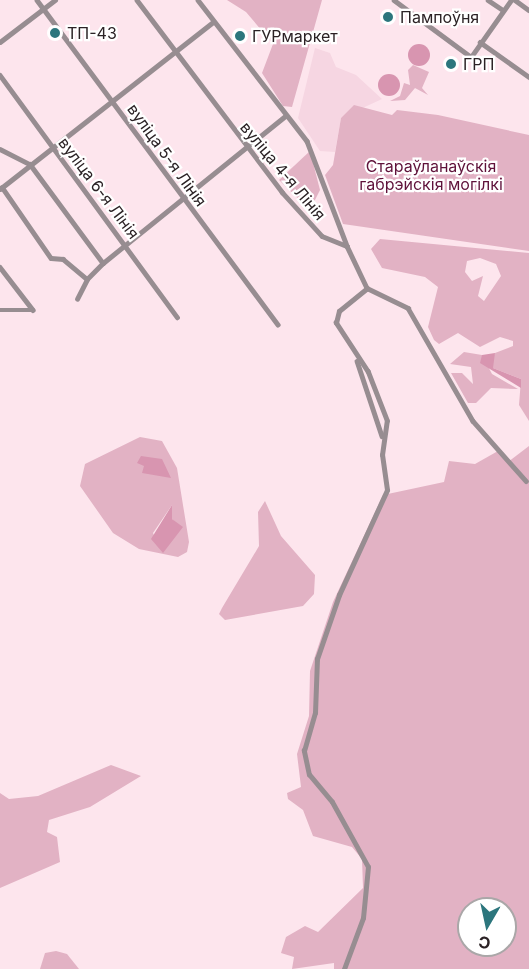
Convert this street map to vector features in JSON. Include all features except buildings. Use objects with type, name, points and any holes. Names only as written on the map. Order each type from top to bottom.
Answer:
[{"type":"street","name":"вуліца 5-я Лінія","points":[[37,0],[278,324]]},
{"type":"street","points":[[0,42],[55,0]]},
{"type":"street","name":"вуліца 4-я Лінія","points":[[137,0],[247,148],[322,236],[347,246]]},
{"type":"street","points":[[198,0],[319,161],[347,246],[367,288],[408,308],[473,421],[526,481]]},
{"type":"street","points":[[394,0],[471,57],[502,10],[513,0],[529,10]]},
{"type":"street","points":[[488,0],[502,10]]},
{"type":"street","points":[[87,279],[63,260],[51,258],[1,188],[213,22]]},
{"type":"street","points":[[480,42],[529,77]]},
{"type":"street","name":"вуліца 6-я Лінія","points":[[0,75],[127,245],[177,317]]},
{"type":"street","points":[[77,299],[87,279],[104,263],[285,116]]},
{"type":"street","points":[[0,149],[30,164],[104,263]]},
{"type":"street","points":[[0,267],[33,310],[0,309]]},
{"type":"street","points":[[367,288],[339,311],[336,323],[356,358],[368,372],[387,420],[383,438]]},
{"type":"street","points":[[344,969],[363,918],[368,867],[332,802],[309,775],[304,751],[315,713],[317,658],[387,490],[383,438],[356,358]]},
{"type":"shaded area","points":[[419,44],[427,47],[430,55],[427,63],[419,66],[411,63],[408,55],[411,47]]},
{"type":"shaded area","points":[[315,48],[330,53],[336,67],[356,75],[382,99],[341,118],[335,152],[320,151],[298,118]]},
{"type":"shaded area","points":[[389,74],[397,77],[400,85],[397,93],[389,96],[381,93],[378,85],[381,77]]},
{"type":"shaded area","points":[[495,353],[493,368],[521,379],[521,388],[480,363],[482,355]]},
{"type":"shaded area","points":[[141,456],[162,459],[171,478],[142,473],[144,466],[137,463]]},
{"type":"shaded area","points":[[172,505],[172,519],[183,527],[163,553],[151,539]]},
{"type":"green space","points":[[227,0],[322,0],[292,107],[283,106],[262,73],[273,44],[246,12]]},
{"type":"green space","points":[[413,65],[429,72],[422,88],[428,95],[415,88],[405,100],[390,101],[400,96],[404,83],[410,85],[408,70]]},
{"type":"green space","name":"Стараўланаўскія габрэйскія могілкі","points":[[354,105],[392,115],[397,110],[438,115],[529,135],[529,251],[343,224],[325,175],[333,165],[341,118]]},
{"type":"green space","points":[[310,151],[320,190],[310,210],[279,180]]},
{"type":"green space","points":[[380,239],[529,253],[529,421],[519,405],[521,379],[493,368],[491,361],[495,353],[513,346],[513,341],[500,337],[480,347],[458,333],[439,344],[434,340],[428,327],[438,287],[425,277],[382,268],[371,249]],"holes":[[[480,258],[496,264],[501,276],[484,301],[478,296],[483,276],[472,281],[465,272],[467,261]]]},
{"type":"green space","points":[[464,352],[482,355],[492,374],[518,389],[491,388],[476,403],[468,403],[451,373],[462,373],[473,384],[471,367],[450,364]]},
{"type":"green space","points":[[140,437],[162,441],[177,468],[189,542],[187,552],[178,557],[139,549],[113,533],[80,486],[85,464]],"holes":[[[172,505],[172,519],[180,528],[159,547],[153,533]]]},
{"type":"green space","points":[[529,446],[529,969],[334,969],[334,963],[292,969],[294,957],[281,953],[286,937],[305,926],[318,932],[363,888],[362,859],[352,847],[313,836],[303,810],[288,799],[287,793],[301,787],[297,754],[309,716],[310,671],[333,602],[383,495],[444,482],[449,461],[475,464],[498,451],[508,462]]},
{"type":"green space","points":[[265,501],[281,536],[315,575],[314,594],[303,606],[225,620],[219,614],[259,546],[258,512]]},
{"type":"green space","points":[[111,765],[141,776],[90,807],[49,820],[47,832],[57,837],[60,862],[0,888],[0,793],[9,799],[38,796]]},
{"type":"green space","points":[[56,951],[67,954],[79,969],[40,969],[45,953]]},
{"type":"place","name":"Пампоўня","points":[[388,17]]},
{"type":"place","name":"ТП-43","points":[[55,33]]},
{"type":"place","name":"ГУРмаркет","points":[[240,36]]},
{"type":"place","name":"ГРП","points":[[451,64]]}]
